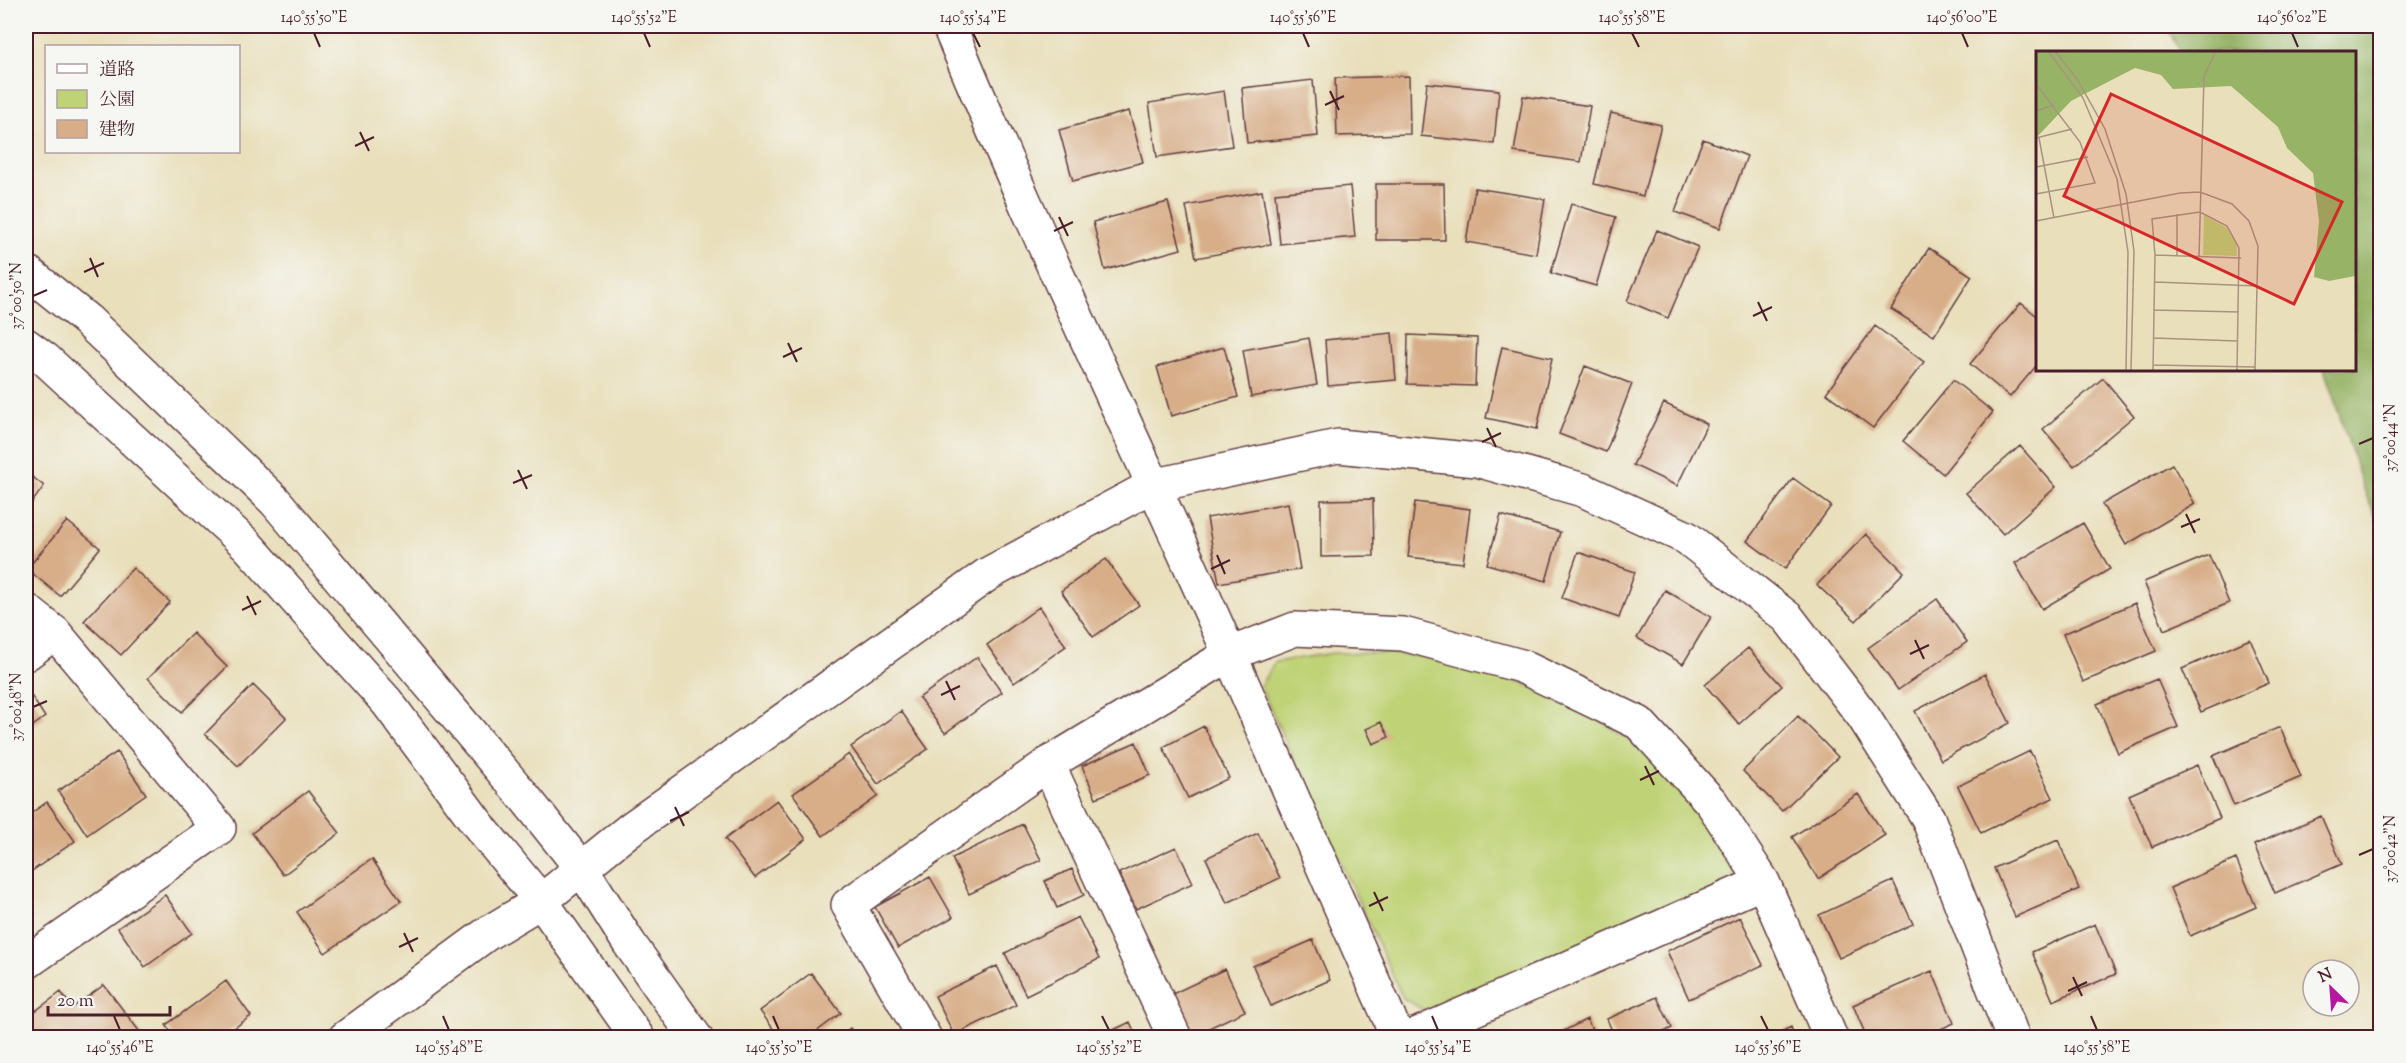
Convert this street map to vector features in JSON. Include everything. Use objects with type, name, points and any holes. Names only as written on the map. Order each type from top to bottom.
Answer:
[{"type":"street","points":[[949,26],[1152,486],[1230,654],[1398,1038]]},
{"type":"street","points":[[26,271],[87,320],[275,501],[526,799],[582,870],[629,943],[696,1038]]},
{"type":"street","points":[[26,345],[45,359],[247,545],[387,702],[483,831],[541,901],[638,1038]]},
{"type":"street","points":[[345,1038],[488,933],[541,901],[629,830],[988,574],[1152,486],[1338,446],[1476,460],[1583,490],[1687,538],[1788,618],[1863,716],[1928,818],[2013,1038]]},
{"type":"street","points":[[26,610],[55,633],[219,828],[26,963]]},
{"type":"street","points":[[925,1038],[848,905],[1048,764],[1230,654],[1295,628],[1403,634],[1521,666],[1639,723],[1712,803],[1763,882],[1830,1038]]},
{"type":"street","points":[[26,654],[55,633]]},
{"type":"street","points":[[1048,764],[1175,1038]]},
{"type":"street","points":[[1408,1038],[1763,882]]},
{"type":"green space","points":[[2166,26],[2380,26],[2380,525],[2367,498],[2324,370],[2355,370],[2355,51],[2179,51]]},
{"type":"green space","points":[[1334,653],[1398,654],[1436,659],[1475,668],[1554,697],[1592,716],[1627,738],[1658,763],[1684,791],[1736,866],[1729,887],[1427,1012],[1403,998],[1260,686],[1275,662]]},
{"type":"building","points":[[1409,76],[1410,134],[1337,136],[1335,78]]},
{"type":"building","points":[[1313,80],[1318,136],[1247,143],[1242,88]]},
{"type":"building","points":[[1427,83],[1499,90],[1494,144],[1421,136]]},
{"type":"building","points":[[1224,91],[1232,146],[1157,157],[1149,103]]},
{"type":"building","points":[[1523,96],[1590,106],[1581,162],[1514,152]]},
{"type":"building","points":[[1129,111],[1143,162],[1073,181],[1059,130]]},
{"type":"building","points":[[1611,113],[1661,125],[1643,196],[1594,184]]},
{"type":"building","points":[[1703,139],[1747,156],[1720,228],[1675,212]]},
{"type":"building","points":[[1376,184],[1444,184],[1445,240],[1376,240]]},
{"type":"building","points":[[1350,186],[1355,237],[1280,244],[1275,193]]},
{"type":"building","points":[[1475,188],[1545,199],[1536,254],[1466,242]]},
{"type":"building","points":[[1262,191],[1271,244],[1196,258],[1186,206]]},
{"type":"building","points":[[1168,202],[1181,249],[1105,270],[1093,222]]},
{"type":"building","points":[[1571,204],[1616,217],[1596,286],[1551,273]]},
{"type":"building","points":[[1657,230],[1698,247],[1668,318],[1627,301]]},
{"type":"building","points":[[1929,248],[1972,276],[1934,336],[1891,309]]},
{"type":"building","points":[[2021,303],[2036,315],[2036,366],[2010,397],[1970,364]]},
{"type":"building","points":[[1875,326],[1924,362],[1873,428],[1826,393]]},
{"type":"building","points":[[1392,333],[1396,380],[1328,386],[1325,340]]},
{"type":"building","points":[[1408,335],[1477,338],[1475,386],[1407,384]]},
{"type":"building","points":[[1309,338],[1317,385],[1251,397],[1243,350]]},
{"type":"building","points":[[1224,347],[1238,397],[1171,416],[1157,367]]},
{"type":"building","points":[[1502,347],[1552,358],[1537,429],[1486,418]]},
{"type":"building","points":[[1585,366],[1632,384],[1606,452],[1559,434]]},
{"type":"building","points":[[2103,378],[2134,416],[2074,466],[2043,429]]},
{"type":"building","points":[[1953,380],[1993,412],[1943,474],[1903,441]]},
{"type":"building","points":[[1664,403],[1707,424],[1677,486],[1633,465]]},
{"type":"building","points":[[2020,446],[2056,487],[2003,534],[1966,493]]},
{"type":"building","points":[[2172,464],[2195,504],[2126,545],[2102,504]]},
{"type":"building","points":[[26,472],[44,486],[26,511]]},
{"type":"building","points":[[1793,478],[1831,506],[1785,569],[1747,541]]},
{"type":"building","points":[[1373,499],[1374,556],[1321,557],[1321,500]]},
{"type":"building","points":[[1415,502],[1470,509],[1463,563],[1408,557]]},
{"type":"building","points":[[1288,503],[1300,569],[1219,583],[1207,518]]},
{"type":"building","points":[[1501,515],[1560,532],[1546,581],[1487,564]]},
{"type":"building","points":[[67,521],[100,548],[60,596],[27,569]]},
{"type":"building","points":[[2083,523],[2110,569],[2042,609],[2015,563]]},
{"type":"building","points":[[1866,534],[1904,572],[1856,621],[1817,585]]},
{"type":"building","points":[[1578,552],[1635,572],[1619,618],[1562,598]]},
{"type":"building","points":[[2209,555],[2229,603],[2164,630],[2144,582]]},
{"type":"building","points":[[1106,559],[1139,605],[1093,637],[1061,591]]},
{"type":"building","points":[[133,568],[170,602],[121,655],[84,621]]},
{"type":"building","points":[[1665,590],[1711,617],[1683,664],[1637,638]]},
{"type":"building","points":[[1937,599],[1967,642],[1898,690],[1868,648]]},
{"type":"building","points":[[2135,603],[2156,651],[2083,682],[2063,634]]},
{"type":"building","points":[[1039,607],[1066,646],[1014,683],[987,645]]},
{"type":"building","points":[[193,633],[227,667],[182,712],[148,678]]},
{"type":"building","points":[[2250,639],[2269,683],[2201,712],[2182,669]]},
{"type":"building","points":[[1748,648],[1782,686],[1739,724],[1705,685]]},
{"type":"building","points":[[977,657],[1002,692],[945,733],[919,698]]},
{"type":"building","points":[[1985,674],[2010,723],[1941,760],[1915,711]]},
{"type":"building","points":[[2157,679],[2178,727],[2118,753],[2097,704]]},
{"type":"building","points":[[253,685],[286,718],[238,766],[205,734]]},
{"type":"building","points":[[26,688],[45,717],[26,731]]},
{"type":"building","points":[[901,711],[928,749],[878,784],[851,747]]},
{"type":"building","points":[[1798,716],[1838,757],[1782,811],[1743,771]]},
{"type":"building","points":[[1381,722],[1389,737],[1373,744],[1366,729]]},
{"type":"building","points":[[1204,726],[1229,778],[1188,798],[1163,747]]},
{"type":"building","points":[[2280,727],[2301,777],[2234,806],[2213,756]]},
{"type":"building","points":[[1136,742],[1150,775],[1096,798],[1082,766]]},
{"type":"building","points":[[2030,751],[2053,798],[1981,833],[1958,786]]},
{"type":"building","points":[[117,752],[146,794],[87,835],[58,791]]},
{"type":"building","points":[[849,754],[878,796],[823,836],[793,794]]},
{"type":"building","points":[[2197,765],[2220,818],[2152,847],[2129,795]]},
{"type":"building","points":[[308,791],[340,833],[283,875],[252,833]]},
{"type":"building","points":[[1858,794],[1885,835],[1818,879],[1792,837]]},
{"type":"building","points":[[777,800],[806,839],[755,878],[725,839]]},
{"type":"building","points":[[47,802],[75,841],[26,875],[26,817]]},
{"type":"building","points":[[2321,816],[2342,864],[2275,893],[2254,845]]},
{"type":"building","points":[[1023,824],[1041,860],[969,894],[952,858]]},
{"type":"building","points":[[1258,833],[1280,878],[1227,903],[1206,858]]},
{"type":"building","points":[[2058,840],[2079,889],[2015,917],[1994,868]]},
{"type":"building","points":[[1176,847],[1193,883],[1136,909],[1119,873]]},
{"type":"building","points":[[372,859],[401,901],[325,953],[297,912]]},
{"type":"building","points":[[2236,859],[2256,907],[2190,936],[2170,888]]},
{"type":"building","points":[[1072,869],[1084,895],[1057,908],[1045,881]]},
{"type":"building","points":[[930,877],[953,917],[898,948],[875,907]]},
{"type":"building","points":[[1893,881],[1913,924],[1839,958],[1819,915]]},
{"type":"building","points":[[165,895],[192,933],[145,967],[118,928]]},
{"type":"building","points":[[1078,917],[1099,959],[1026,995],[1005,953]]},
{"type":"building","points":[[1740,917],[1763,965],[1689,999],[1667,951]]},
{"type":"building","points":[[2095,924],[2116,974],[2053,1001],[2032,952]]},
{"type":"building","points":[[1313,940],[1330,980],[1271,1006],[1253,966]]},
{"type":"building","points":[[997,966],[1016,1005],[954,1035],[935,996]]},
{"type":"building","points":[[1225,969],[1245,1011],[1190,1037],[1170,995]]},
{"type":"building","points":[[1932,971],[1954,1023],[1920,1038],[1867,1038],[1853,1005]]},
{"type":"building","points":[[811,973],[841,1013],[808,1038],[780,1038],[760,1011]]},
{"type":"building","points":[[226,981],[251,1016],[220,1038],[175,1038],[166,1025]]},
{"type":"building","points":[[104,985],[143,1036],[141,1038],[26,1038],[26,1018],[61,992],[72,1008]]},
{"type":"building","points":[[1657,997],[1672,1028],[1652,1038],[1615,1038],[1607,1019]]},
{"type":"building","points":[[1587,1019],[1596,1038],[1550,1038]]},
{"type":"building","points":[[1130,1022],[1137,1038],[1097,1038]]},
{"type":"building","points":[[1791,1027],[1795,1038],[1768,1038]]},
{"type":"building","points":[[850,1028],[857,1038],[837,1038]]}]
